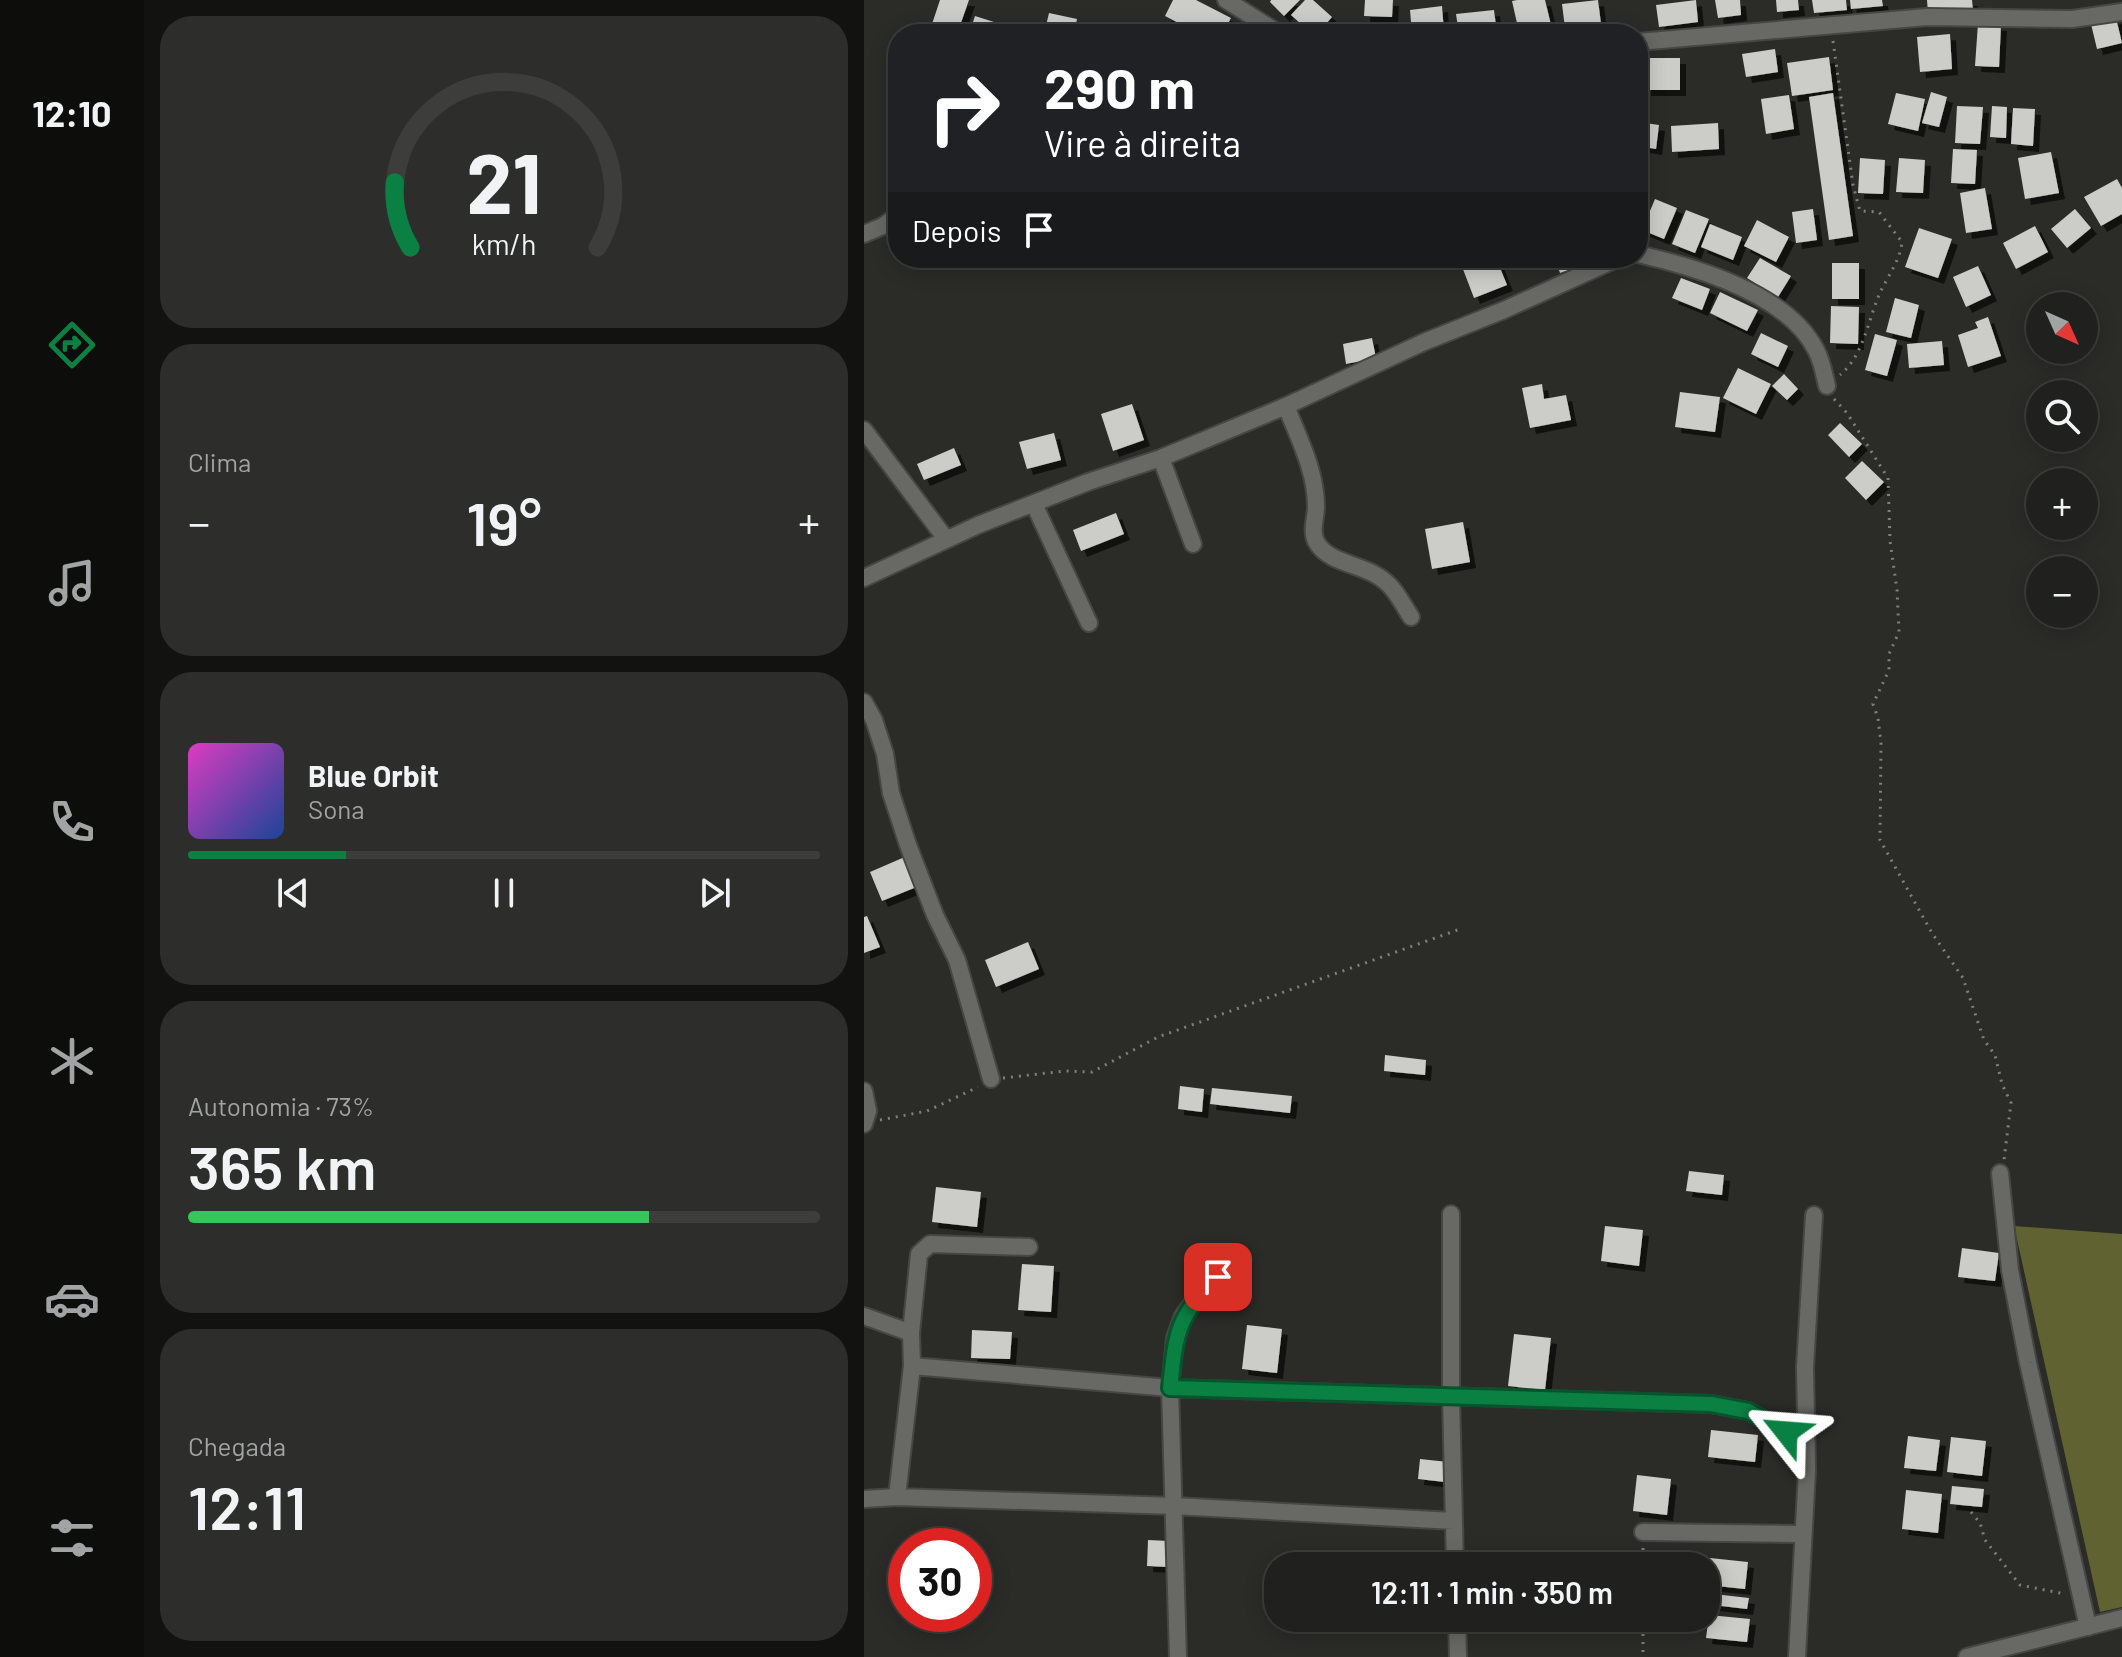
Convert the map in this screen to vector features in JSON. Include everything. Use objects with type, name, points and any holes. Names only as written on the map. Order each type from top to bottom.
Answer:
[{"type":"street","points":[[1226,0],[1264,24]]},
{"type":"street","points":[[1648,41],[1927,17],[2072,19],[2122,12]]},
{"type":"street","points":[[864,234],[888,222]]},
{"type":"street","points":[[1648,256],[1678,263],[1738,285],[1778,310],[1802,329],[1817,350],[1827,386]]},
{"type":"street","points":[[864,578],[910,559],[946,539],[1088,482],[1161,458],[1286,406],[1424,342],[1597,268]]},
{"type":"street","points":[[1286,406],[1312,470],[1316,505],[1313,535],[1317,544],[1326,553],[1377,575],[1391,585],[1411,617]]},
{"type":"street","points":[[864,430],[946,539]]},
{"type":"street","points":[[1161,458],[1193,544]]},
{"type":"street","points":[[1034,504],[1089,623]]},
{"type":"street","points":[[864,702],[874,720],[885,754],[891,793],[908,845],[935,915],[957,960],[991,1079]]},
{"type":"street","points":[[864,1091],[868,1111],[865,1123]]},
{"type":"street","points":[[2000,1173],[2010,1270],[2088,1627]]},
{"type":"street","points":[[1451,1214],[1455,1552]]},
{"type":"street","points":[[1797,1657],[1807,1471],[1805,1367],[1814,1215]]},
{"type":"street","points":[[897,1497],[912,1366],[911,1333],[919,1254],[930,1244],[1029,1247]]},
{"type":"street","points":[[1178,1657],[1170,1388],[1175,1338],[1183,1316],[1218,1277]]},
{"type":"street","points":[[864,1316],[911,1333]]},
{"type":"street","points":[[912,1366],[1170,1388],[1725,1406],[1748,1411],[1805,1442]]},
{"type":"street","points":[[864,1499],[897,1497],[1174,1506],[1454,1521]]},
{"type":"street","points":[[1643,1532],[1802,1534]]},
{"type":"street","points":[[1976,1656],[2122,1618]]},
{"type":"street","points":[[1457,1632],[1458,1657]]},
{"type":"path","points":[[1831,26],[1853,185],[1860,211],[1879,212],[1902,242],[1901,252],[1879,295],[1860,347],[1849,368],[1827,386],[1888,478],[1890,541],[1899,632],[1889,654],[1889,670],[1873,704],[1881,743],[1880,840],[1932,933],[1963,978],[1984,1040],[1995,1055],[2012,1114],[2007,1151],[2000,1173]]},
{"type":"path","points":[[865,1123],[927,1111],[991,1079],[1066,1071],[1092,1072],[1158,1037],[1463,928]]},
{"type":"path","points":[[1971,1512],[1980,1523],[1985,1540],[2020,1585],[2081,1597]]},
{"type":"path","points":[[1643,1532],[1643,1552]]},
{"type":"path","points":[[1643,1632],[1643,1657]]},
{"type":"green space","points":[[2014,1226],[2122,1234],[2122,1607],[2100,1612]]},
{"type":"building","points":[[940,0],[969,0],[961,24],[932,24]]},
{"type":"building","points":[[1173,0],[1196,0],[1231,18],[1228,24],[1181,24],[1165,16]]},
{"type":"building","points":[[1271,0],[1300,0],[1284,16]]},
{"type":"building","points":[[1305,0],[1313,0],[1332,17],[1326,24],[1301,24],[1291,15]]},
{"type":"building","points":[[1365,0],[1393,0],[1392,17],[1364,16]]},
{"type":"building","points":[[1545,0],[1551,24],[1517,24],[1512,1]]},
{"type":"building","points":[[1598,0],[1601,24],[1564,24],[1562,4]]},
{"type":"building","points":[[1696,0],[1698,22],[1659,27],[1656,5]]},
{"type":"building","points":[[1715,0],[1740,0],[1741,15],[1718,18]]},
{"type":"building","points":[[1776,0],[1798,0],[1799,10],[1777,12]]},
{"type":"building","points":[[1812,0],[1846,0],[1847,10],[1814,13]]},
{"type":"building","points":[[1850,0],[1882,0],[1883,6],[1851,9]]},
{"type":"building","points":[[1927,0],[1972,0],[1973,10],[1928,13]]},
{"type":"building","points":[[1442,6],[1443,24],[1411,24],[1410,10]]},
{"type":"building","points":[[1494,10],[1496,24],[1458,24],[1456,14]]},
{"type":"building","points":[[1049,13],[1077,19],[1076,24],[1046,24]]},
{"type":"building","points":[[975,16],[994,22],[993,24],[972,24]]},
{"type":"building","points":[[2116,18],[2122,43],[2097,49],[2091,24]]},
{"type":"building","points":[[1978,23],[2001,25],[1999,67],[1975,66]]},
{"type":"building","points":[[1950,34],[1952,69],[1920,72],[1917,37]]},
{"type":"building","points":[[1775,49],[1778,72],[1746,77],[1742,54]]},
{"type":"building","points":[[1829,57],[1833,90],[1792,96],[1787,63]]},
{"type":"building","points":[[1648,58],[1680,58],[1680,90],[1648,90]]},
{"type":"building","points":[[1931,92],[1947,97],[1939,127],[1922,123]]},
{"type":"building","points":[[1833,93],[1853,236],[1829,240],[1809,97]]},
{"type":"building","points":[[1896,93],[1925,99],[1918,131],[1888,124]]},
{"type":"building","points":[[1789,95],[1794,129],[1766,134],[1761,99]]},
{"type":"building","points":[[1957,106],[1983,107],[1980,144],[1955,143]]},
{"type":"building","points":[[1992,106],[2007,107],[2006,138],[1990,137]]},
{"type":"building","points":[[2013,108],[2035,109],[2033,146],[2011,144]]},
{"type":"building","points":[[1648,123],[1659,125],[1656,149],[1648,148]]},
{"type":"building","points":[[1718,123],[1719,149],[1672,152],[1671,126]]},
{"type":"building","points":[[1953,149],[1977,150],[1975,184],[1951,183]]},
{"type":"building","points":[[2051,152],[2059,193],[2025,199],[2018,158]]},
{"type":"building","points":[[1860,158],[1885,160],[1883,194],[1858,193]]},
{"type":"building","points":[[1899,158],[1925,160],[1923,193],[1896,192]]},
{"type":"building","points":[[2117,179],[2122,188],[2122,214],[2101,226],[2084,197]]},
{"type":"building","points":[[1985,188],[1992,229],[1966,233],[1960,193]]},
{"type":"building","points":[[1655,199],[1677,208],[1664,239],[1648,232],[1648,216]]},
{"type":"building","points":[[1813,209],[1817,240],[1796,243],[1792,212]]},
{"type":"building","points":[[2075,209],[2091,228],[2067,248],[2051,229]]},
{"type":"building","points":[[1686,210],[1709,219],[1695,253],[1672,244]]},
{"type":"building","points":[[1757,220],[1789,237],[1776,262],[1744,246]]},
{"type":"building","points":[[1710,224],[1742,237],[1733,260],[1701,247]]},
{"type":"building","points":[[2035,226],[2048,252],[2016,269],[2003,243]]},
{"type":"building","points":[[1919,228],[1952,239],[1938,278],[1905,267]]},
{"type":"building","points":[[1760,258],[1791,276],[1778,297],[1747,278]]},
{"type":"building","points":[[1832,263],[1859,263],[1859,299],[1832,299]]},
{"type":"building","points":[[1978,266],[1991,295],[1966,307],[1953,277]]},
{"type":"building","points":[[1463,268],[1500,268],[1507,285],[1474,298]]},
{"type":"building","points":[[1681,278],[1710,289],[1702,310],[1672,298]]},
{"type":"building","points":[[1720,292],[1758,310],[1747,331],[1710,313]]},
{"type":"building","points":[[1895,298],[1919,305],[1911,338],[1886,332]]},
{"type":"building","points":[[1831,306],[1859,307],[1858,344],[1830,343]]},
{"type":"building","points":[[1988,317],[2001,356],[1968,367],[1958,335],[1978,328],[1975,322]]},
{"type":"building","points":[[1761,333],[1788,346],[1778,367],[1751,354]]},
{"type":"building","points":[[1875,334],[1897,340],[1887,376],[1865,370]]},
{"type":"building","points":[[1372,338],[1376,358],[1346,364],[1343,344]]},
{"type":"building","points":[[1942,341],[1944,365],[1909,368],[1907,344]]},
{"type":"building","points":[[1738,368],[1771,384],[1756,414],[1723,398]]},
{"type":"building","points":[[1784,374],[1798,389],[1787,400],[1772,386]]},
{"type":"building","points":[[1542,384],[1544,399],[1566,395],[1571,420],[1530,428],[1522,388]]},
{"type":"building","points":[[1680,392],[1720,397],[1715,432],[1675,427]]},
{"type":"building","points":[[1132,404],[1144,440],[1113,451],[1101,414]]},
{"type":"building","points":[[1840,423],[1862,444],[1849,457],[1828,435]]},
{"type":"building","points":[[1054,433],[1061,460],[1027,469],[1019,442]]},
{"type":"building","points":[[954,448],[961,465],[924,480],[917,464]]},
{"type":"building","points":[[1862,461],[1884,482],[1866,500],[1845,478]]},
{"type":"building","points":[[1116,513],[1124,534],[1081,551],[1073,530]]},
{"type":"building","points":[[1463,522],[1470,562],[1432,569],[1425,529]]},
{"type":"building","points":[[907,856],[919,886],[882,901],[870,872]]},
{"type":"building","points":[[867,916],[880,947],[864,953],[864,917]]},
{"type":"building","points":[[1028,942],[1039,969],[996,987],[985,960]]},
{"type":"building","points":[[1385,1055],[1426,1060],[1425,1075],[1384,1071]]},
{"type":"building","points":[[1180,1086],[1204,1089],[1202,1112],[1178,1109]]},
{"type":"building","points":[[1212,1088],[1292,1096],[1290,1113],[1210,1104]]},
{"type":"building","points":[[1689,1171],[1724,1175],[1722,1195],[1686,1191]]},
{"type":"building","points":[[936,1187],[981,1192],[977,1227],[932,1222]]},
{"type":"building","points":[[1605,1226],[1643,1230],[1639,1266],[1601,1261]]},
{"type":"building","points":[[1962,1248],[1999,1253],[1995,1281],[1958,1277]]},
{"type":"building","points":[[1022,1264],[1054,1266],[1051,1312],[1018,1310]]},
{"type":"building","points":[[1247,1325],[1282,1329],[1277,1373],[1242,1369]]},
{"type":"building","points":[[972,1330],[1012,1332],[1010,1359],[971,1358]]},
{"type":"building","points":[[1514,1334],[1551,1338],[1545,1390],[1508,1386]]},
{"type":"building","points":[[1711,1430],[1758,1435],[1755,1462],[1708,1457]]},
{"type":"building","points":[[1908,1436],[1940,1440],[1936,1471],[1904,1468]]},
{"type":"building","points":[[1951,1437],[1986,1441],[1982,1476],[1947,1472]]},
{"type":"building","points":[[1420,1459],[1448,1462],[1445,1482],[1418,1479]]},
{"type":"building","points":[[1637,1475],[1671,1479],[1667,1515],[1633,1511]]},
{"type":"building","points":[[1952,1486],[1984,1489],[1982,1507],[1950,1504]]},
{"type":"building","points":[[1906,1490],[1942,1494],[1938,1533],[1902,1529]]},
{"type":"building","points":[[1148,1540],[1169,1541],[1168,1567],[1147,1566]]},
{"type":"building","points":[[1720,1559],[1748,1562],[1745,1589],[1720,1586]]},
{"type":"building","points":[[1720,1595],[1749,1598],[1747,1609],[1720,1606]]},
{"type":"building","points":[[1720,1616],[1750,1619],[1747,1642],[1706,1638],[1707,1632],[1720,1632]]},
{"type":"route","points":[[1218,1277],[1183,1316],[1175,1338],[1170,1388],[1711,1404],[1748,1411],[1786,1432]]}]
